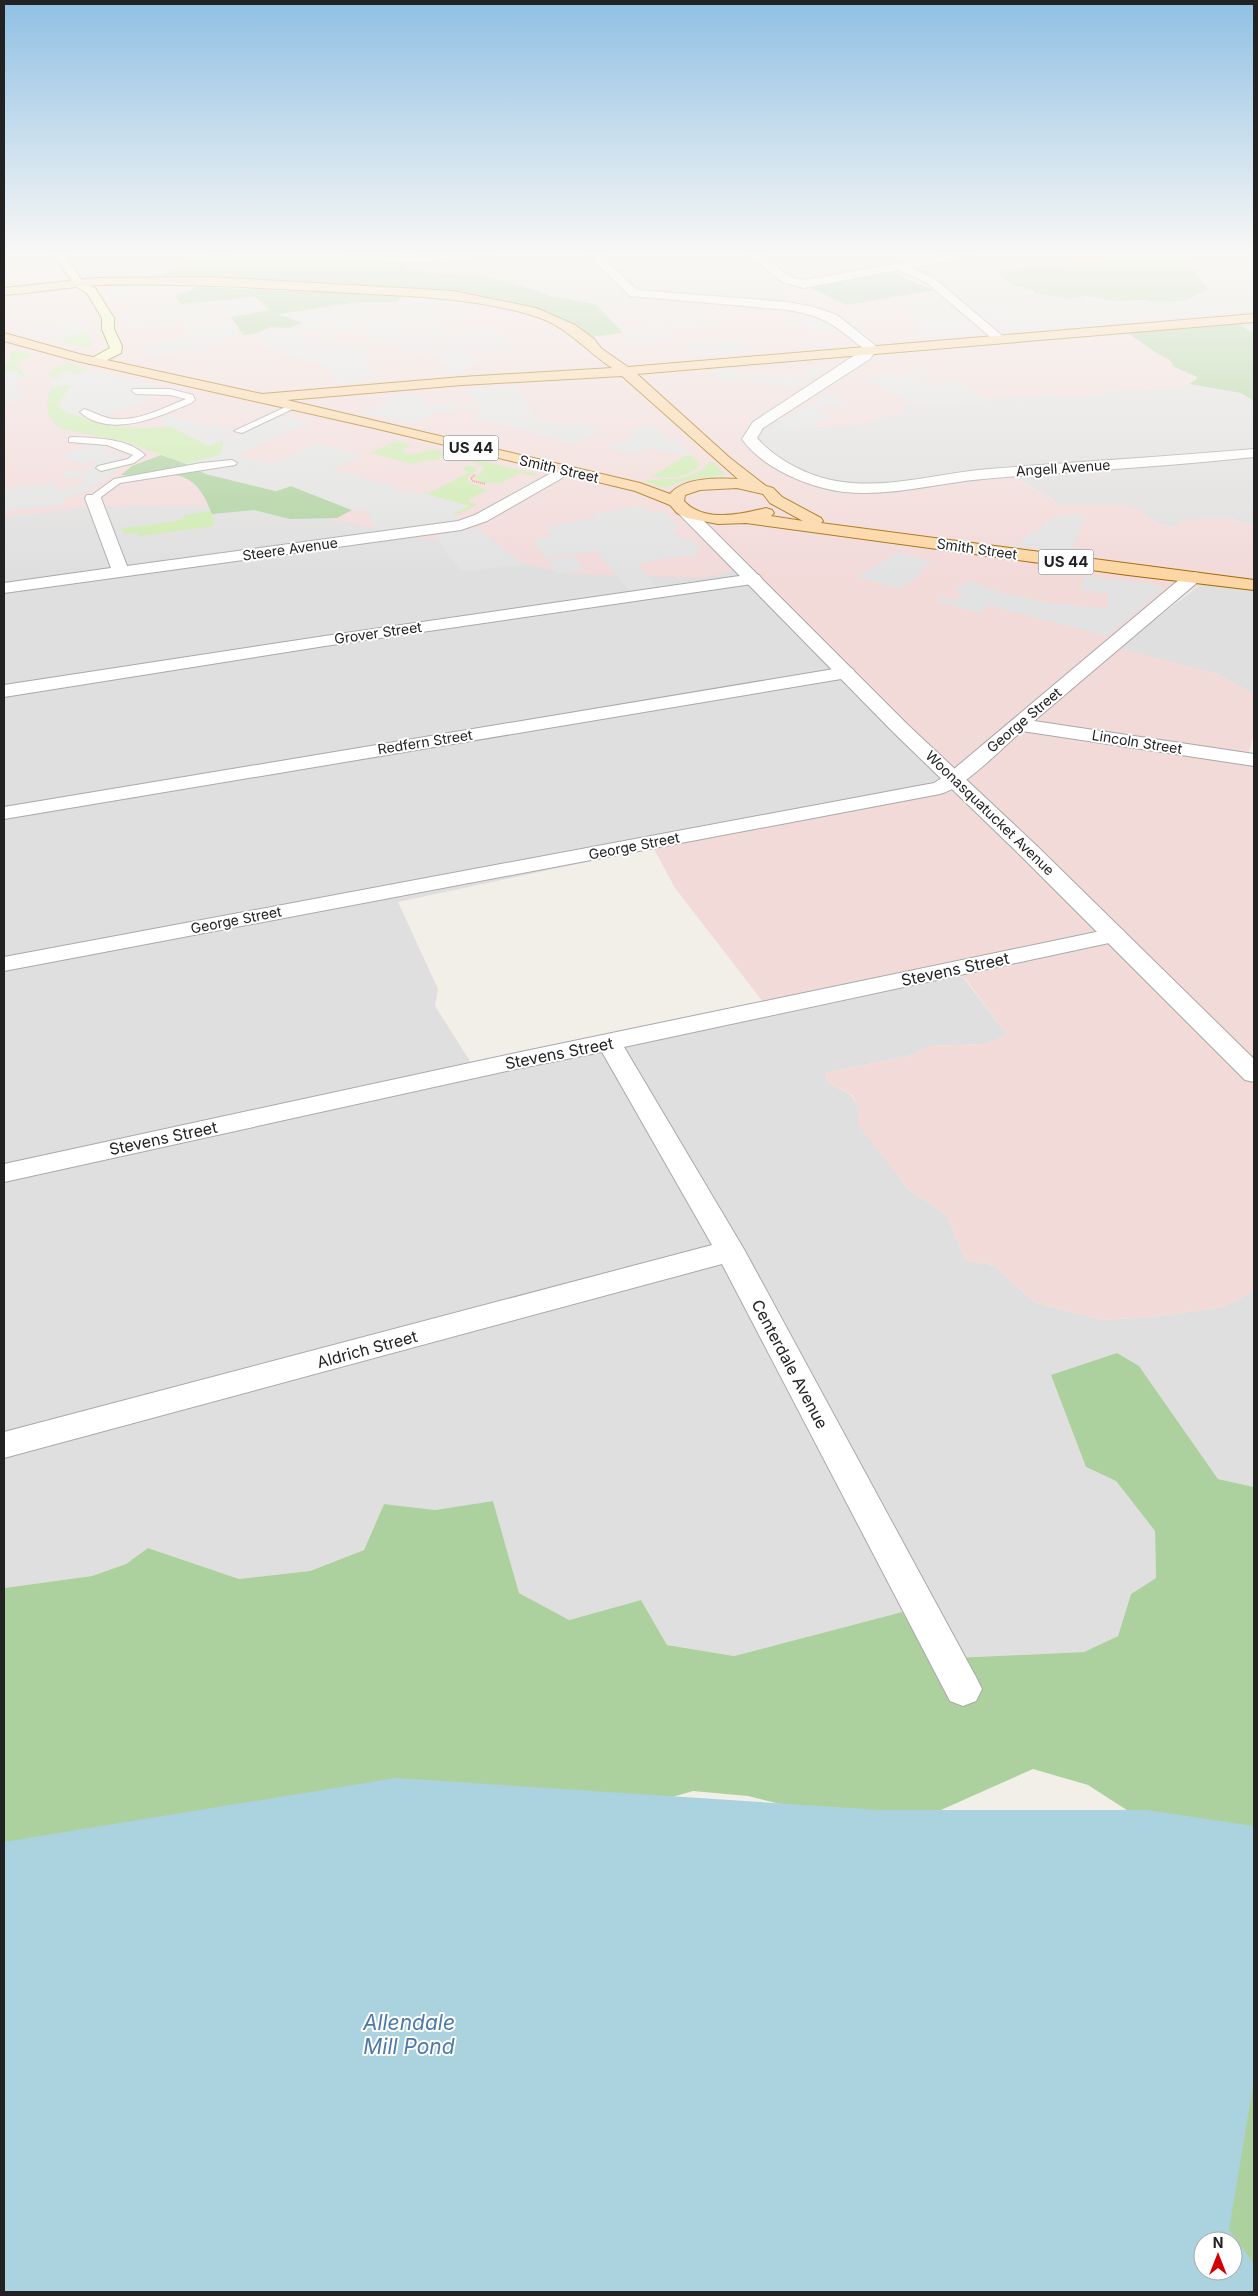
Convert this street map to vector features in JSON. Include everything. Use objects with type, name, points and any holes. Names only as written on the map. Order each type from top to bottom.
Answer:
[{"type":"main road","name":"Smith Street","points":[[99,362],[264,398],[640,488],[681,507],[714,519],[742,519],[878,535],[1254,585]]},
{"type":"main road","points":[[533,377],[581,367],[589,362]]},
{"type":"main road","name":"Smith Street","points":[[612,362],[625,371],[725,461],[760,488],[768,491],[776,500],[808,519],[878,535]]},
{"type":"main road","points":[[264,398],[356,389],[625,371],[724,362]]},
{"type":"main road","points":[[681,507],[676,497],[680,492],[704,484],[737,483],[760,488]]},
{"type":"main road","points":[[742,519],[766,513],[776,504],[776,500]]},
{"type":"street","name":"Angell Avenue","points":[[855,362],[758,425],[748,439],[760,451],[803,476],[842,487],[871,487],[978,474],[1254,453]]},
{"type":"street","name":"Steere Avenue","points":[[4,588],[461,525],[481,518],[564,470]]},
{"type":"street","points":[[93,498],[122,572]]},
{"type":"street","name":"Woonasquatucket Avenue","points":[[681,507],[727,551],[900,728],[955,778],[1254,1074]]},
{"type":"street","points":[[727,551],[726,527],[742,519]]},
{"type":"street","name":"George Street","points":[[4,964],[940,788],[955,778],[1019,725],[1193,578]]},
{"type":"street","name":"Grover Street","points":[[4,691],[325,641],[753,579]]},
{"type":"street","name":"Redfern Street","points":[[4,813],[846,673]]},
{"type":"street","name":"Lincoln Street","points":[[1019,725],[1254,760]]},
{"type":"street","name":"Stevens Street","points":[[4,1174],[516,1061],[609,1043],[1115,935]]},
{"type":"street","name":"Centerdale Avenue","points":[[609,1043],[730,1251],[963,1689]]},
{"type":"street","name":"Aldrich Street","points":[[4,1445],[730,1251]]},
{"type":"lane","points":[[84,412],[114,423],[126,423],[141,420],[191,400],[190,397],[170,392],[136,392]]},
{"type":"lane","points":[[239,431],[295,406]]},
{"type":"lane","points":[[72,440],[109,442],[129,448],[140,454],[131,461],[101,468]]},
{"type":"lane","points":[[93,498],[117,481],[201,466],[232,463]]},
{"type":"shaded area","points":[[4,362],[1171,362],[1174,367],[1197,377],[1197,379],[1189,384],[1178,387],[1104,391],[1093,395],[1067,397],[1054,393],[970,400],[952,406],[905,404],[901,414],[876,418],[867,423],[825,427],[773,418],[752,430],[763,452],[840,488],[1011,476],[1049,497],[1057,505],[1127,505],[1138,509],[1157,523],[1175,528],[1178,521],[1214,517],[1233,518],[1243,523],[1254,524],[1254,586],[1205,581],[1119,648],[1217,674],[1254,694],[1254,734],[1246,762],[1254,764],[1254,1291],[1223,1307],[1153,1317],[1100,1320],[1034,1302],[994,1265],[966,1261],[946,1214],[909,1190],[859,1126],[857,1105],[852,1095],[829,1083],[825,1073],[912,1055],[930,1046],[985,1044],[1007,1035],[965,978],[955,975],[770,1011],[675,888],[654,849],[956,784],[738,570],[704,578],[568,574],[435,541],[258,504],[89,507],[4,517]]},
{"type":"shaded area","points":[[311,362],[369,362],[375,376],[356,378],[358,383],[336,384],[330,368]]},
{"type":"shaded area","points":[[439,362],[478,363],[463,369],[465,374],[450,375],[447,365],[441,365]]},
{"type":"shaded area","points":[[830,366],[793,388],[745,379],[742,376],[768,373],[772,377],[805,376],[803,374],[810,373],[806,369]]},
{"type":"shaded area","points":[[732,368],[745,380],[721,382],[707,370]]},
{"type":"shaded area","points":[[923,369],[928,373],[925,375],[934,383],[960,381],[987,402],[949,405],[914,403],[866,380],[880,374],[903,377],[911,371]]},
{"type":"shaded area","points":[[88,370],[166,388],[159,395],[93,420],[67,413],[59,407],[59,404],[71,386],[51,388],[52,379],[64,378],[55,375],[66,371],[77,374]]},
{"type":"shaded area","points":[[18,371],[18,375],[25,375],[24,382],[18,382],[16,392],[22,391],[22,399],[12,399],[10,404],[4,405],[4,372]]},
{"type":"shaded area","points":[[1187,384],[1241,393],[1254,401],[1254,524],[1243,523],[1233,518],[1175,528],[1157,523],[1138,510],[1057,505],[1049,497],[1012,476],[840,488],[763,452],[752,430],[773,418],[812,427],[867,423],[876,418],[901,414],[904,404],[952,406],[970,400],[1054,393],[1067,397],[1093,395],[1104,391],[1178,387]]},
{"type":"shaded area","points":[[516,386],[537,421],[551,420],[559,424],[585,422],[592,427],[601,429],[574,444],[472,417],[484,411],[477,406],[467,389]]},
{"type":"shaded area","points":[[831,392],[845,405],[819,408],[829,418],[812,422],[818,426],[789,431],[772,427]]},
{"type":"shaded area","points":[[410,394],[423,397],[427,404],[455,402],[458,406],[473,405],[478,409],[475,411],[461,408],[445,414],[438,412],[412,424],[364,413],[393,400],[379,396]]},
{"type":"shaded area","points":[[167,415],[227,429],[245,429],[210,446],[158,420]]},
{"type":"shaded area","points":[[281,415],[310,422],[237,455],[272,464],[316,444],[363,455],[333,470],[397,486],[392,489],[409,493],[427,494],[469,506],[453,514],[460,518],[441,524],[380,532],[375,527],[366,509],[354,511],[291,486],[276,491],[206,474],[186,464],[220,455],[224,440]]},
{"type":"shaded area","points":[[654,426],[667,440],[676,440],[690,454],[684,455],[648,448],[637,455],[608,448],[635,436],[629,428]]},
{"type":"shaded area","points":[[99,444],[121,457],[119,468],[89,490],[65,498],[65,504],[4,511],[4,489],[54,483],[56,489],[59,490],[81,484],[85,477],[63,478],[65,472],[81,471],[90,468],[96,463],[95,461],[82,465],[61,455]]},
{"type":"shaded area","points":[[670,486],[956,784],[398,902],[438,989],[435,1006],[473,1066],[955,975],[964,978],[1007,1035],[985,1044],[930,1046],[912,1055],[825,1073],[829,1083],[851,1095],[857,1105],[860,1126],[909,1190],[946,1214],[966,1261],[994,1265],[1034,1302],[1100,1320],[1153,1317],[1223,1307],[1254,1291],[1254,1487],[1218,1479],[1139,1366],[1086,1467],[1116,1481],[1155,1531],[1156,1578],[1131,1594],[1118,1636],[1084,1652],[932,1659],[902,1612],[734,1656],[667,1645],[641,1600],[568,1620],[519,1593],[493,1501],[435,1510],[384,1504],[364,1550],[310,1571],[239,1579],[148,1548],[126,1564],[92,1576],[4,1588],[4,517],[72,506]]},
{"type":"shaded area","points":[[641,506],[650,512],[664,511],[680,529],[674,531],[675,534],[682,539],[692,540],[701,549],[695,550],[700,554],[637,563],[657,587],[630,591],[595,551],[546,558],[532,540],[553,536],[545,527],[598,518],[593,514]]},
{"type":"shaded area","points":[[1068,515],[1086,515],[1071,553],[1018,546],[1030,531],[1038,532],[1044,523],[1052,518]]},
{"type":"shaded area","points":[[477,527],[524,565],[461,571],[434,536]]},
{"type":"shaded area","points":[[898,552],[932,562],[917,572],[923,574],[900,589],[857,577]]},
{"type":"shaded area","points":[[574,556],[585,570],[557,574],[547,559]]},
{"type":"shaded area","points":[[1084,576],[1154,584],[1153,586],[1164,588],[1107,636],[989,606],[980,613],[937,602],[942,597],[954,601],[964,593],[953,590],[969,581],[1006,594],[1050,603],[1107,609],[1108,594],[1080,590]]},
{"type":"shaded area","points":[[1205,581],[1254,586],[1254,694],[1217,674],[1118,648]]},
{"type":"green space","points":[[21,362],[17,366],[25,375],[18,376],[18,372],[4,371],[4,364]]},
{"type":"green space","points":[[1171,362],[1254,362],[1254,401],[1241,393],[1189,384],[1197,379],[1197,377],[1174,367]]},
{"type":"green space","points":[[67,363],[90,369],[77,374],[66,371],[56,375],[64,378],[52,379],[50,375],[52,370]]},
{"type":"green space","points":[[66,385],[72,386],[67,390],[67,413],[119,427],[149,428],[169,426],[209,446],[224,440],[220,455],[186,464],[126,442],[63,429],[53,422],[47,406],[51,388]]},
{"type":"green space","points":[[396,441],[412,445],[403,449],[403,452],[416,454],[434,450],[451,456],[439,457],[439,459],[414,464],[369,453]]},
{"type":"green space","points":[[161,455],[206,474],[276,491],[291,486],[352,510],[337,518],[290,519],[254,510],[212,514],[204,497],[195,485],[186,479],[176,475],[121,475],[132,466]]},
{"type":"green space","points":[[692,455],[700,464],[696,469],[684,475],[664,478],[651,477],[685,456]]},
{"type":"green space","points":[[477,460],[537,475],[520,473],[501,483],[482,483],[474,478],[484,470],[484,467],[472,462]]},
{"type":"green space","points":[[709,462],[714,463],[726,475],[687,480],[664,488],[641,481],[683,478],[702,470]]},
{"type":"green space","points":[[468,465],[477,468],[468,477],[467,481],[487,490],[467,501],[478,505],[453,516],[455,512],[468,506],[427,494],[470,472],[462,469]]},
{"type":"green space","points":[[211,511],[215,526],[140,536],[137,533],[124,534],[121,528],[165,523],[183,519],[185,515]]},
{"type":"green space","points":[[1117,1353],[1139,1366],[1218,1479],[1254,1487],[1254,2292],[1198,2292],[1197,2281],[1243,2281],[1243,2231],[1193,2231],[1164,1834],[1088,1785],[1033,1769],[941,1810],[825,1815],[748,1796],[693,1791],[634,1808],[4,1918],[4,1588],[92,1576],[126,1564],[148,1548],[239,1579],[310,1571],[364,1550],[384,1504],[435,1510],[493,1501],[519,1593],[569,1620],[641,1600],[667,1645],[734,1656],[902,1612],[932,1659],[1084,1652],[1118,1636],[1131,1594],[1156,1578],[1155,1531],[1116,1481],[1086,1467],[1051,1375]]},
{"type":"water","name":"Allendale Mill Pond","points":[[396,1778],[880,1810],[1146,1810],[1254,1826],[1254,2079],[1230,2231],[1193,2231],[1193,2281],[1243,2281],[1243,2249],[1254,2264],[1254,2292],[4,2292],[4,1842]]}]
